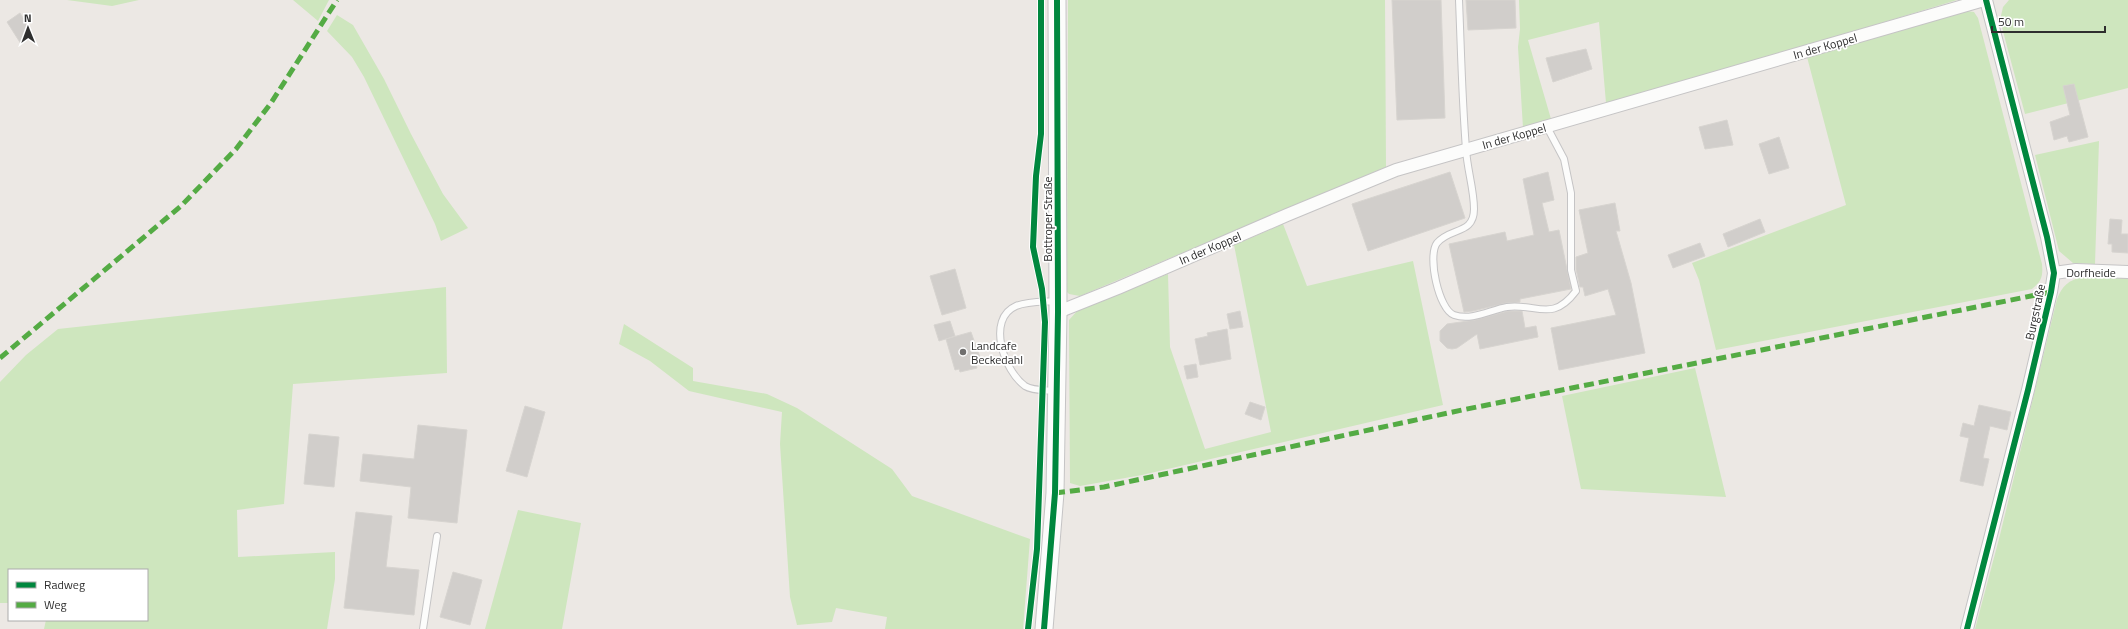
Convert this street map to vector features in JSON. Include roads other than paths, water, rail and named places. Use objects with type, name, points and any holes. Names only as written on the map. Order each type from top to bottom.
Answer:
[{"type":"main road","name":"Bottroper Straße","points":[[1044,629],[1055,493],[1058,306],[1057,0]]},
{"type":"street","name":"In der Koppel","points":[[1058,306],[1118,288],[1396,170],[1985,0]]},
{"type":"street","name":"Burgstraße","points":[[1967,629],[2028,390],[2054,273],[2045,230],[1985,0]]},
{"type":"street","name":"Dorfheide","points":[[2054,273],[2076,270],[2128,272]]},
{"type":"lane","points":[[1459,0],[1466,150],[1474,207],[1473,219],[1467,227],[1448,235],[1437,243],[1433,251],[1432,264],[1443,304],[1452,314],[1464,317],[1519,306],[1546,310],[1562,306],[1576,291],[1571,270],[1571,193],[1564,159],[1547,126]]},
{"type":"lane","points":[[1057,391],[1032,389],[1025,386],[1013,374],[1004,356],[1001,341],[1001,326],[1006,314],[1015,306],[1024,303],[1058,306]]},
{"type":"lane","points":[[423,629],[437,536]]},
{"type":"place","name":"Landcafe Beckedahl","points":[[963,352]]}]
